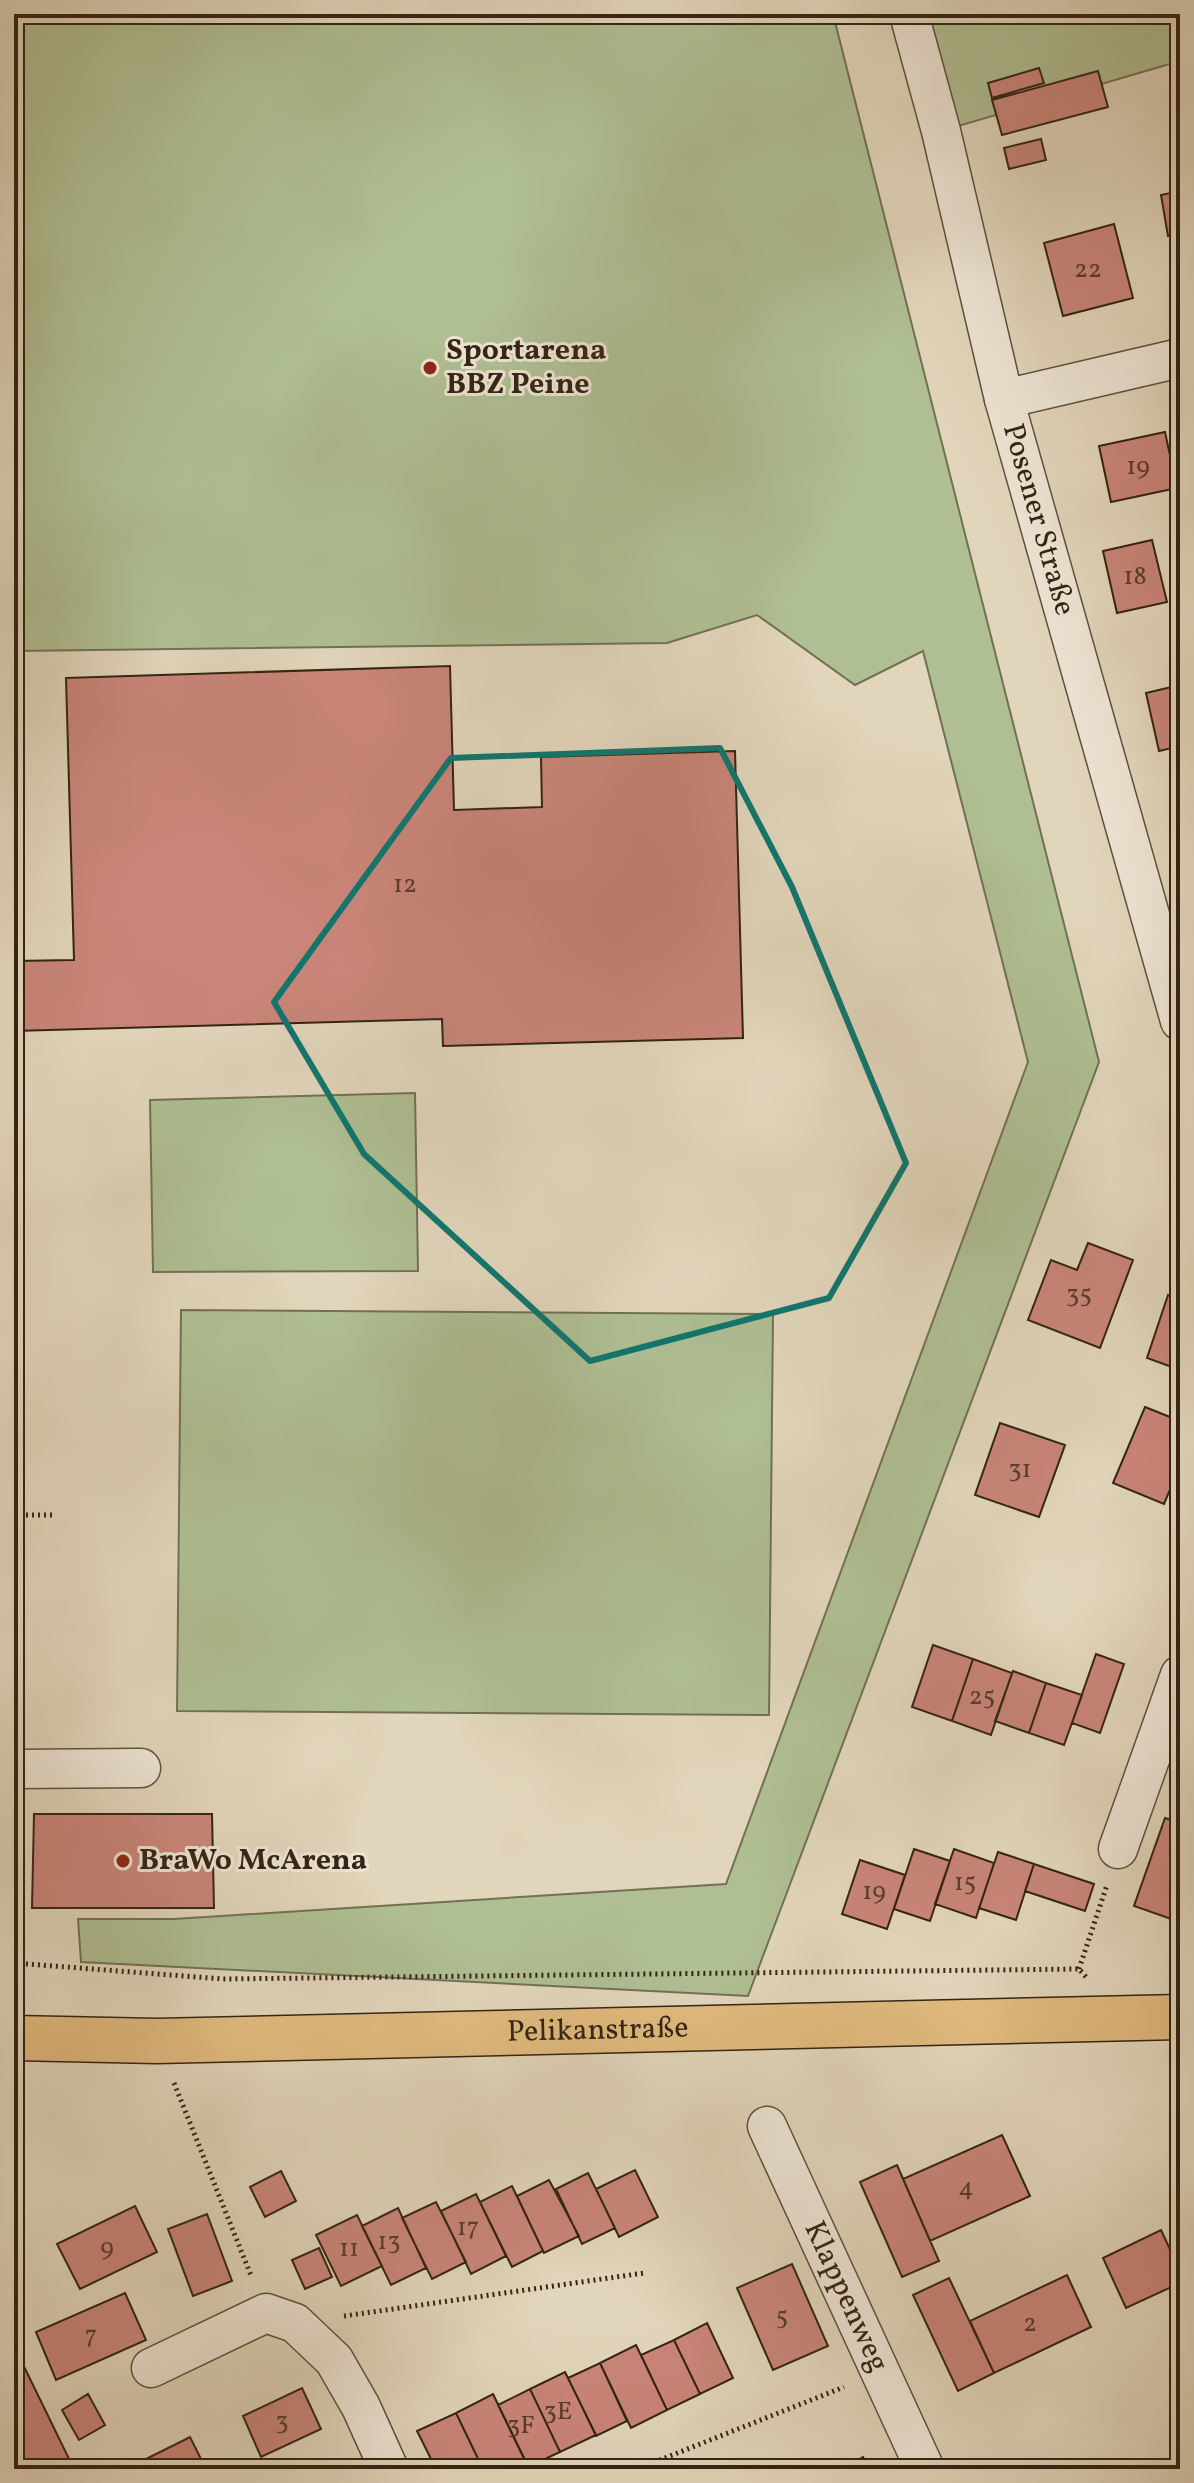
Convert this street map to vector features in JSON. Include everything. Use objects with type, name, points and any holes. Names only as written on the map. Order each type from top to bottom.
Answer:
[{"type":"main road","name":"Pelikanstraße","points":[[14,2038],[157,2041],[1180,2017]]},
{"type":"street","name":"Posener Straße","points":[[909,14],[941,131],[1004,399],[1180,1021]]},
{"type":"street","points":[[1004,399],[1180,358]]},
{"type":"street","points":[[1118,1849],[1180,1675]]},
{"type":"street","points":[[14,1769],[141,1768]]},
{"type":"street","name":"Klappenweg","points":[[767,2126],[925,2469]]},
{"type":"street","points":[[151,2368],[280,2318],[334,2360],[361,2407],[389,2469]]},
{"type":"path","points":[[14,1515],[53,1515]]},
{"type":"path","points":[[1079,1969],[1118,1849]]},
{"type":"path","points":[[14,1963],[223,1979],[1079,1969]]},
{"type":"path","points":[[1079,1969],[1119,2018]]},
{"type":"path","points":[[157,2041],[280,2318],[644,2273]]},
{"type":"path","points":[[637,2469],[880,2372]]},
{"type":"highlighted area","points":[[720,748],[792,887],[906,1163],[829,1298],[590,1361],[364,1154],[274,1002],[451,758]]},
{"type":"green space","name":"Sportarena BBZ Peine","points":[[14,14],[833,14],[1099,1062],[748,1996],[81,1962],[78,1919],[174,1919],[726,1884],[1028,1062],[923,651],[855,685],[757,615],[667,643],[14,651]]},
{"type":"green space","points":[[910,14],[1180,14],[1180,61],[941,131]]},
{"type":"green space","points":[[415,1093],[418,1271],[153,1272],[150,1100]]},
{"type":"green space","points":[[181,1310],[773,1314],[769,1715],[177,1711]]},
{"type":"building","points":[[1039,68],[1044,83],[992,98],[988,83]]},
{"type":"building","points":[[1098,71],[1108,107],[1002,135],[992,100]]},
{"type":"building","points":[[1041,139],[1046,160],[1009,169],[1004,148]]},
{"type":"building","points":[[1180,191],[1180,234],[1168,236],[1161,195]]},
{"type":"building","points":[[1114,224],[1133,298],[1063,316],[1044,243]]},
{"type":"building","points":[[1165,432],[1177,488],[1111,502],[1099,446]]},
{"type":"building","points":[[1152,540],[1167,602],[1117,613],[1103,551]]},
{"type":"building","points":[[1180,598],[1180,629],[1173,600]]},
{"type":"building","points":[[450,666],[454,810],[542,807],[541,757],[735,751],[743,1038],[443,1046],[442,1019],[14,1031],[14,961],[74,960],[66,678]]},
{"type":"building","points":[[1180,685],[1180,746],[1159,751],[1146,693]]},
{"type":"building","points":[[1180,809],[1180,848],[1171,811]]},
{"type":"building","points":[[1088,1243],[1133,1260],[1100,1348],[1028,1320],[1051,1260],[1077,1270]]},
{"type":"building","points":[[1168,1295],[1180,1299],[1180,1370],[1147,1358]]},
{"type":"building","points":[[1145,1407],[1180,1421],[1180,1466],[1164,1504],[1113,1483]]},
{"type":"building","points":[[1000,1423],[1065,1445],[1039,1517],[975,1495]]},
{"type":"building","points":[[933,1645],[973,1659],[952,1721],[912,1707]]},
{"type":"building","points":[[1096,1654],[1124,1664],[1100,1733],[1072,1723]]},
{"type":"building","points":[[973,1659],[1012,1673],[991,1735],[952,1721]]},
{"type":"building","points":[[1013,1671],[1046,1683],[1029,1733],[995,1721]]},
{"type":"building","points":[[1046,1683],[1082,1695],[1064,1745],[1029,1733]]},
{"type":"building","name":"BraWo McArena","points":[[34,1814],[212,1814],[214,1908],[32,1908]]},
{"type":"building","points":[[1165,1818],[1180,1823],[1180,1922],[1134,1906]]},
{"type":"building","points":[[914,1849],[950,1861],[930,1921],[894,1909]]},
{"type":"building","points":[[954,1849],[994,1863],[976,1918],[935,1904]]},
{"type":"building","points":[[998,1852],[1034,1864],[1016,1920],[979,1908]]},
{"type":"building","points":[[860,1860],[905,1875],[887,1929],[842,1914]]},
{"type":"building","points":[[1034,1864],[1094,1884],[1085,1911],[1025,1891]]},
{"type":"building","points":[[1002,2135],[1030,2196],[930,2241],[903,2179]]},
{"type":"building","points":[[897,2165],[939,2261],[902,2277],[860,2182]]},
{"type":"building","points":[[635,2170],[658,2217],[619,2237],[596,2189]]},
{"type":"building","points":[[281,2171],[296,2201],[265,2217],[250,2187]]},
{"type":"building","points":[[588,2173],[615,2228],[582,2244],[556,2189]]},
{"type":"building","points":[[549,2180],[579,2236],[544,2253],[517,2196]]},
{"type":"building","points":[[512,2186],[543,2251],[512,2267],[480,2202]]},
{"type":"building","points":[[476,2194],[506,2256],[471,2274],[441,2211]]},
{"type":"building","points":[[436,2202],[466,2262],[432,2279],[402,2218]]},
{"type":"building","points":[[135,2206],[157,2252],[80,2289],[57,2244]]},
{"type":"building","points":[[398,2208],[426,2268],[391,2285],[362,2226]]},
{"type":"building","points":[[207,2214],[232,2281],[193,2296],[168,2229]]},
{"type":"building","points":[[357,2215],[382,2266],[341,2286],[316,2235]]},
{"type":"building","points":[[1161,2230],[1180,2271],[1180,2283],[1126,2308],[1103,2258]]},
{"type":"building","points":[[319,2248],[332,2277],[305,2289],[292,2260]]},
{"type":"building","points":[[792,2264],[828,2346],[773,2370],[737,2288]]},
{"type":"building","points":[[1067,2275],[1091,2327],[994,2373],[970,2321]]},
{"type":"building","points":[[949,2278],[994,2373],[958,2391],[913,2295]]},
{"type":"building","points":[[125,2293],[146,2340],[56,2380],[36,2332]]},
{"type":"building","points":[[707,2323],[733,2378],[700,2394],[674,2340]]},
{"type":"building","points":[[674,2340],[700,2394],[667,2410],[641,2355]]},
{"type":"building","points":[[636,2345],[667,2410],[631,2428],[600,2363]]},
{"type":"building","points":[[14,2346],[72,2465],[63,2469],[14,2469]]},
{"type":"building","points":[[600,2363],[627,2421],[596,2436],[568,2378]]},
{"type":"building","points":[[565,2372],[596,2435],[560,2452],[530,2389]]},
{"type":"building","points":[[302,2388],[321,2429],[261,2457],[243,2416]]},
{"type":"building","points":[[530,2389],[560,2452],[528,2467],[498,2405]]},
{"type":"building","points":[[88,2394],[105,2425],[79,2440],[62,2410]]},
{"type":"building","points":[[493,2394],[526,2462],[510,2469],[483,2469],[456,2413]]},
{"type":"building","points":[[456,2413],[482,2467],[436,2469],[417,2431]]},
{"type":"building","points":[[190,2437],[206,2469],[126,2469]]},
{"type":"building","points":[[863,2457],[869,2469],[841,2469]]},
{"type":"place","name":"Sportarena BBZ Peine","points":[[430,368]]},
{"type":"place","name":"BraWo McArena","points":[[123,1861]]}]
